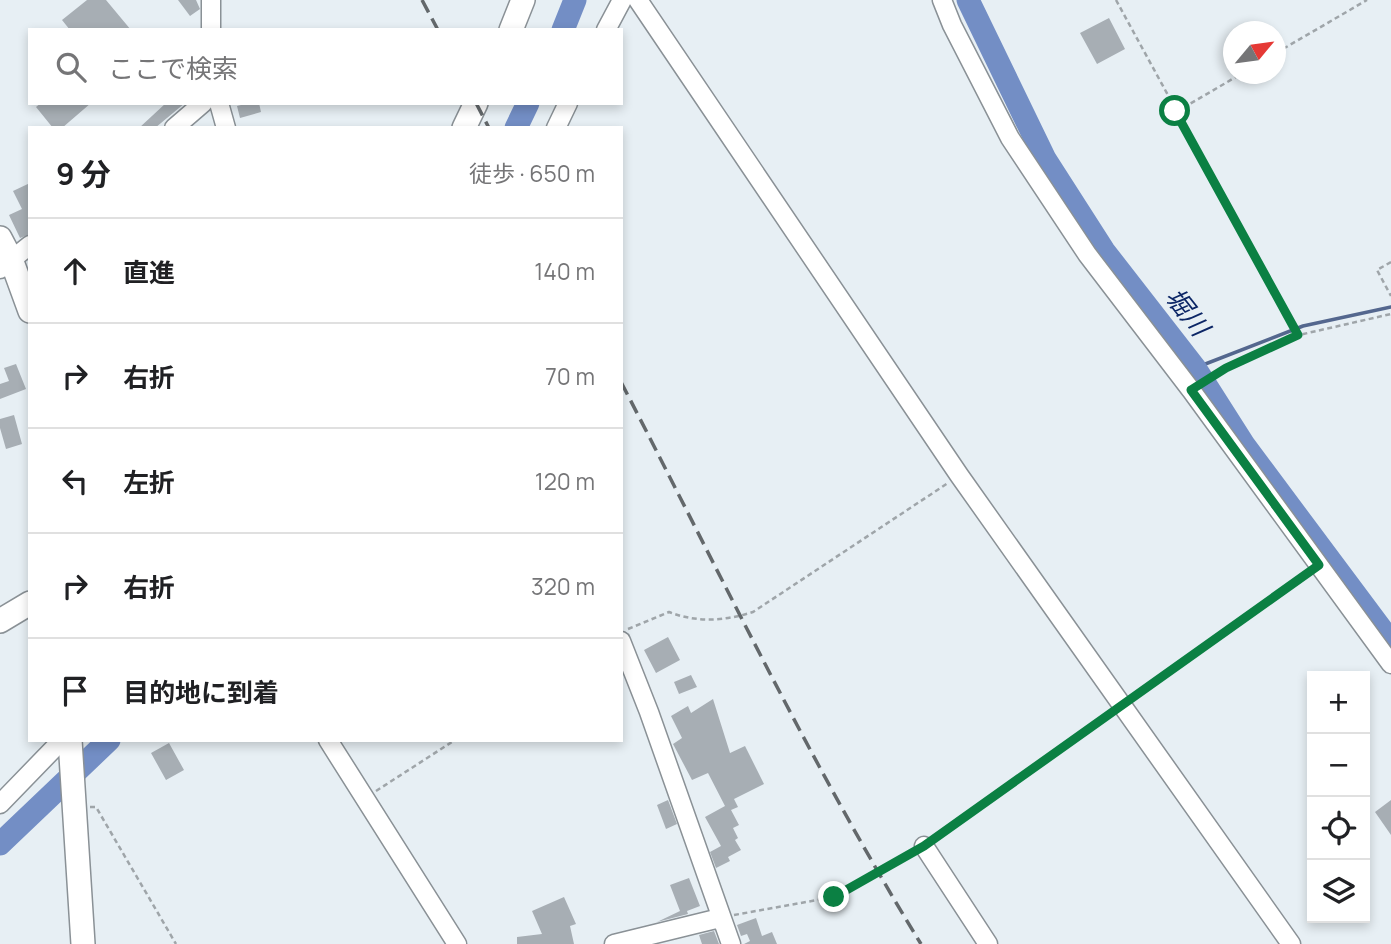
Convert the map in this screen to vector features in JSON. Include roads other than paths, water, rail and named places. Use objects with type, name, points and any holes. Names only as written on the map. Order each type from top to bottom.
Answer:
[{"type":"main road","points":[[512,28],[523,0]]},
{"type":"main road","points":[[465,126],[475,105]]},
{"type":"main road","points":[[0,238],[5,264],[28,307]]},
{"type":"main road","points":[[0,621],[28,604]]},
{"type":"main road","points":[[70,742],[83,944]]},
{"type":"street","points":[[211,0],[211,28]]},
{"type":"street","points":[[607,28],[622,0]]},
{"type":"street","points":[[638,0],[959,475],[1291,944]]},
{"type":"street","points":[[942,0],[1010,138],[1087,254],[1193,389],[1391,664]]},
{"type":"street","points":[[176,126],[201,105]]},
{"type":"street","points":[[220,105],[225,126]]},
{"type":"street","points":[[557,126],[567,105]]},
{"type":"street","points":[[5,264],[28,247]]},
{"type":"street","points":[[623,646],[731,944]]},
{"type":"street","points":[[0,804],[60,742]]},
{"type":"street","points":[[329,742],[457,944]]},
{"type":"street","points":[[924,846],[988,944]]},
{"type":"street","points":[[614,944],[720,918]]},
{"type":"waterway","points":[[564,28],[575,0]]},
{"type":"waterway","name":"堀川","points":[[968,0],[1045,159],[1104,251],[1195,368],[1244,445],[1391,642]]},
{"type":"waterway","points":[[517,126],[527,105]]},
{"type":"waterway","points":[[1195,368],[1303,326],[1391,307]]},
{"type":"waterway","points":[[0,844],[107,742]]},
{"type":"railway","points":[[422,0],[437,28]]},
{"type":"railway","points":[[477,105],[488,126]]},
{"type":"railway","points":[[623,386],[803,736],[880,876],[921,944]]}]
